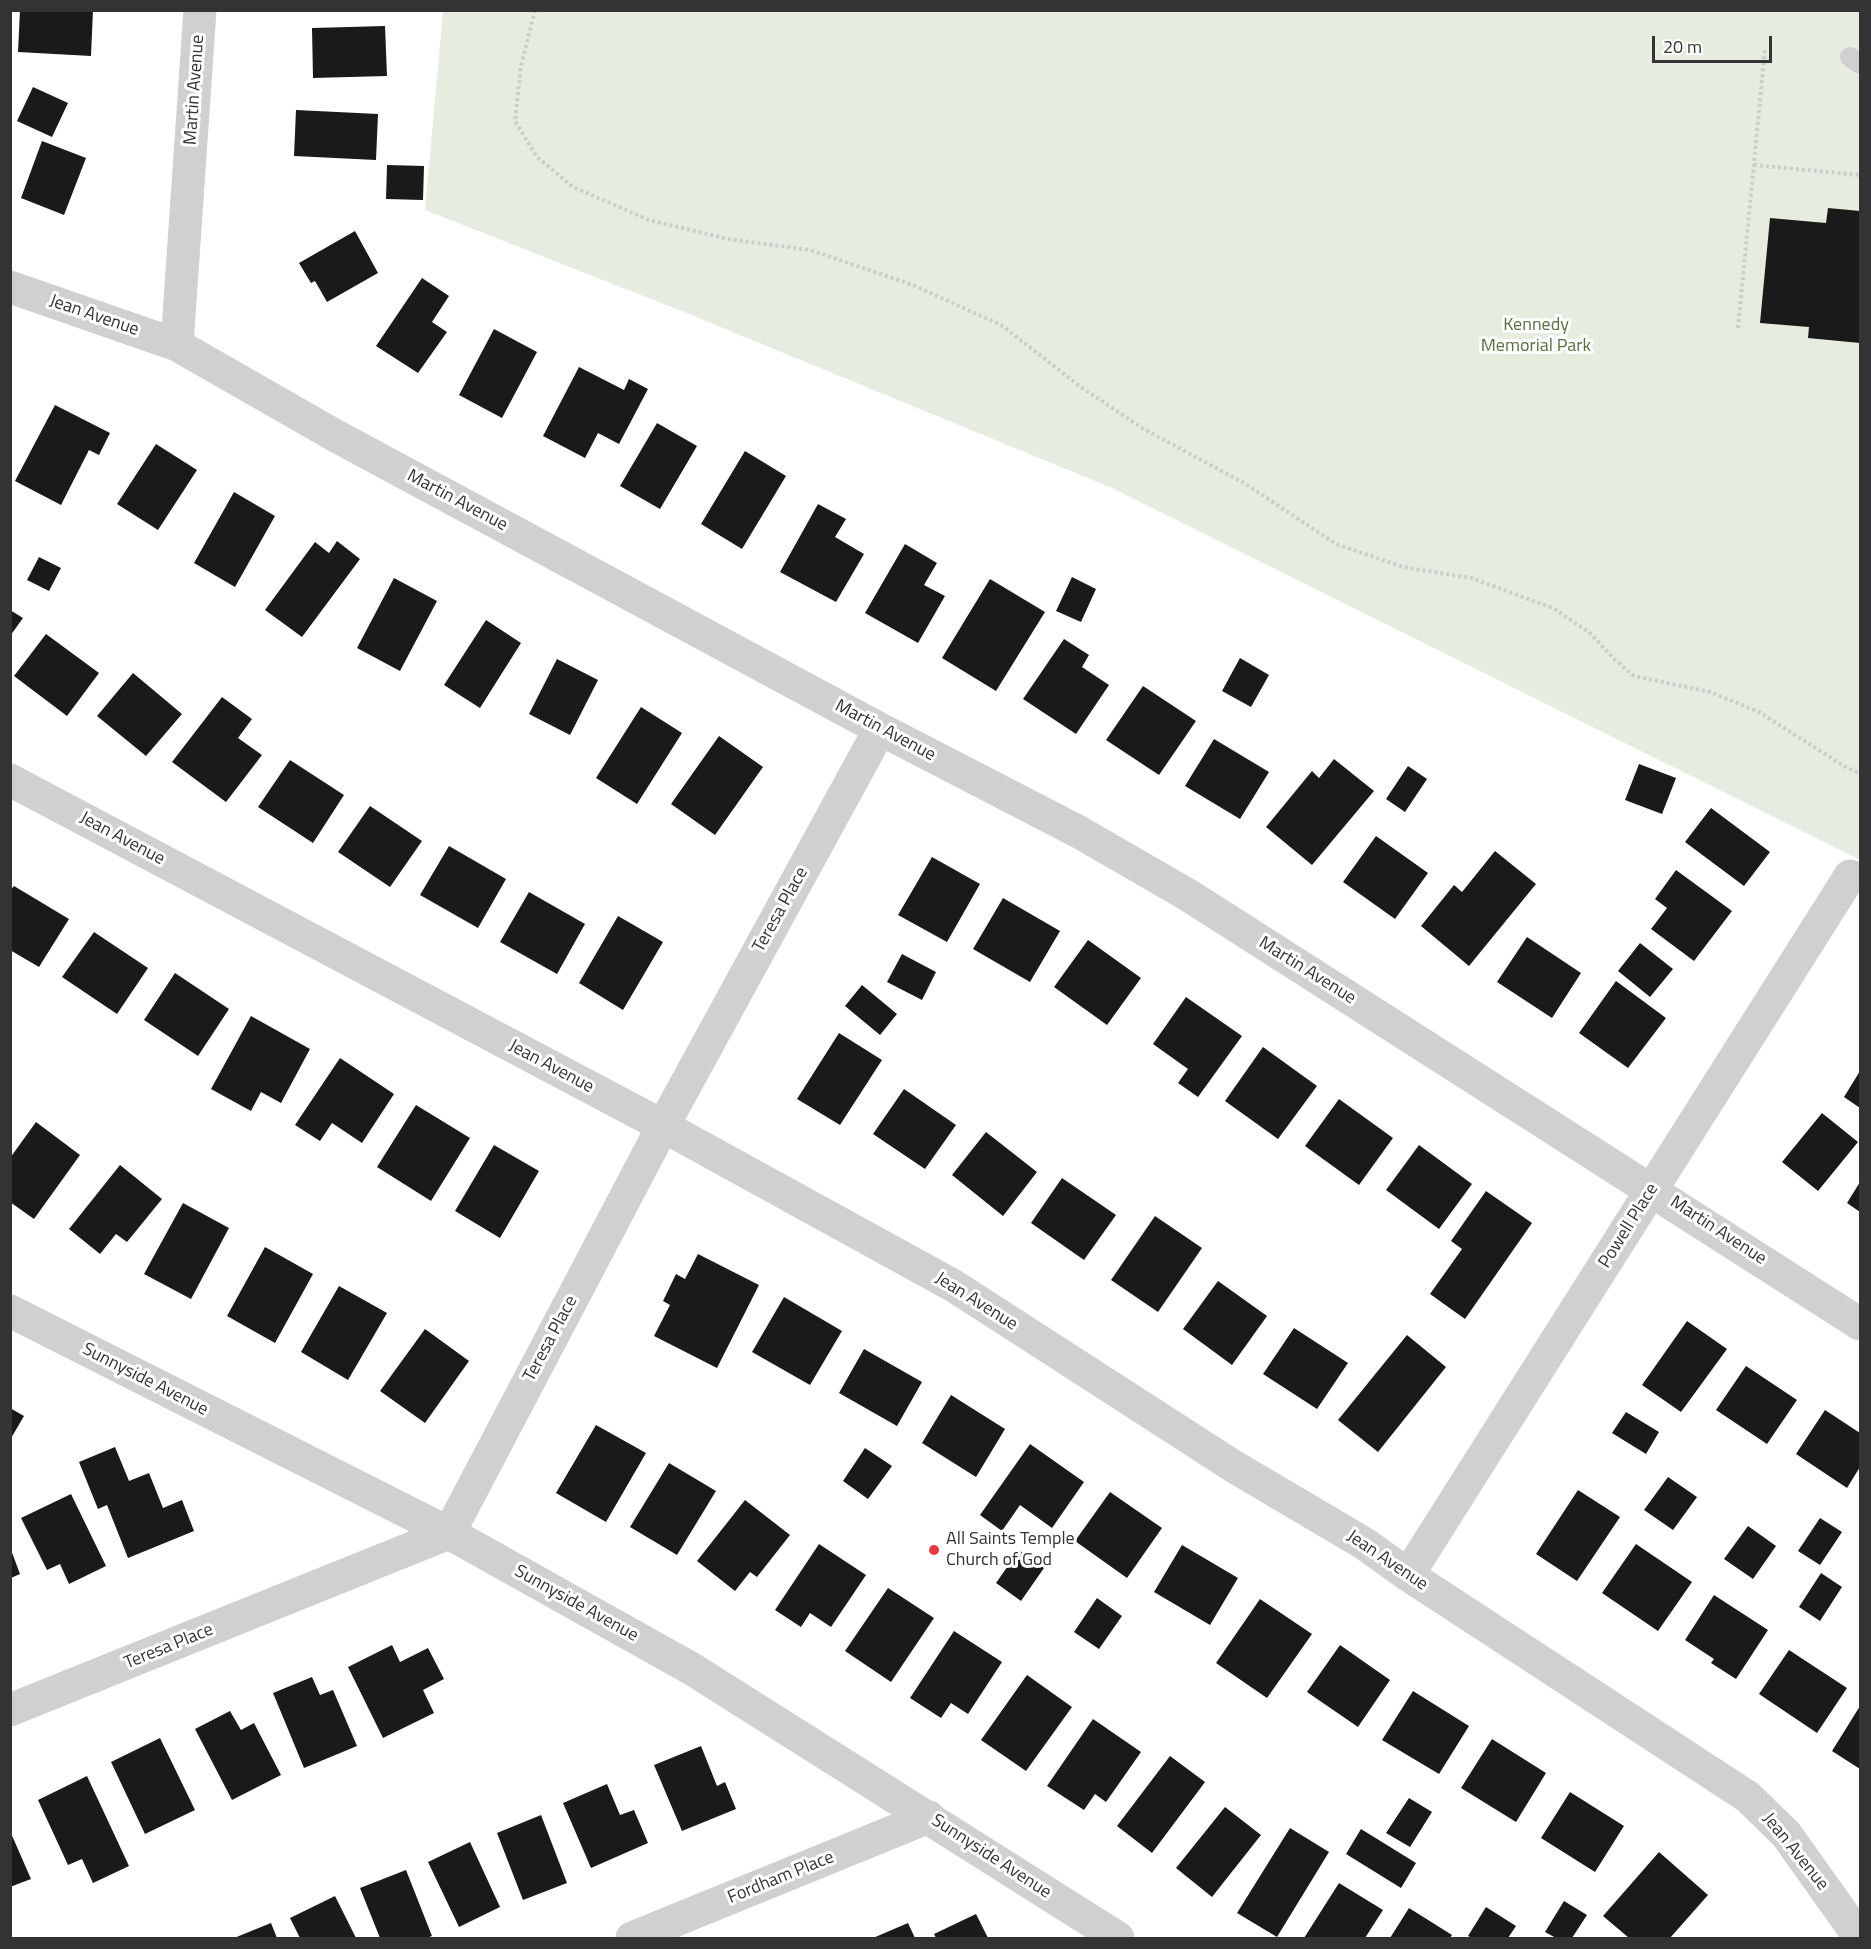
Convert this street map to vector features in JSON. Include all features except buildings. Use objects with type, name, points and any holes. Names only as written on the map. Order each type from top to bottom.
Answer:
[{"type":"street","name":"Martin Avenue","points":[[200,10],[177,345],[357,447],[880,729],[1078,832],[1188,895],[1653,1189],[1860,1324]]},
{"type":"street","name":"Jean Avenue","points":[[10,287],[177,345]]},
{"type":"street","name":"Teresa Place","points":[[10,1710],[449,1533],[663,1126],[880,729]]},
{"type":"street","name":"Jean Avenue","points":[[10,780],[663,1126],[954,1286],[1233,1466],[1365,1544],[1408,1575],[1749,1797],[1786,1834],[1860,1938]]},
{"type":"street","name":"Powell Place","points":[[1408,1575],[1850,876]]},
{"type":"street","name":"Sunnyside Avenue","points":[[10,1311],[449,1533],[692,1669],[1118,1938]]},
{"type":"street","name":"Fordham Place","points":[[632,1938],[929,1818]]},
{"type":"path","points":[[535,10],[521,66],[515,121],[537,157],[573,187],[649,220],[728,239],[810,250],[913,285],[1001,325],[1081,387],[1142,428],[1244,483],[1336,544],[1403,567],[1471,578],[1553,608],[1590,633],[1614,659],[1634,676],[1710,692],[1759,712],[1846,768],[1860,773]]},
{"type":"path","points":[[1738,328],[1765,50]]},
{"type":"path","points":[[1754,165],[1860,175]]},
{"type":"green space","name":"Kennedy Memorial Park","points":[[443,11],[1860,11],[1860,860],[1112,488],[684,312],[425,210]]},
{"type":"place","name":"All Saints Temple Church of God","points":[[934,1550]]}]
